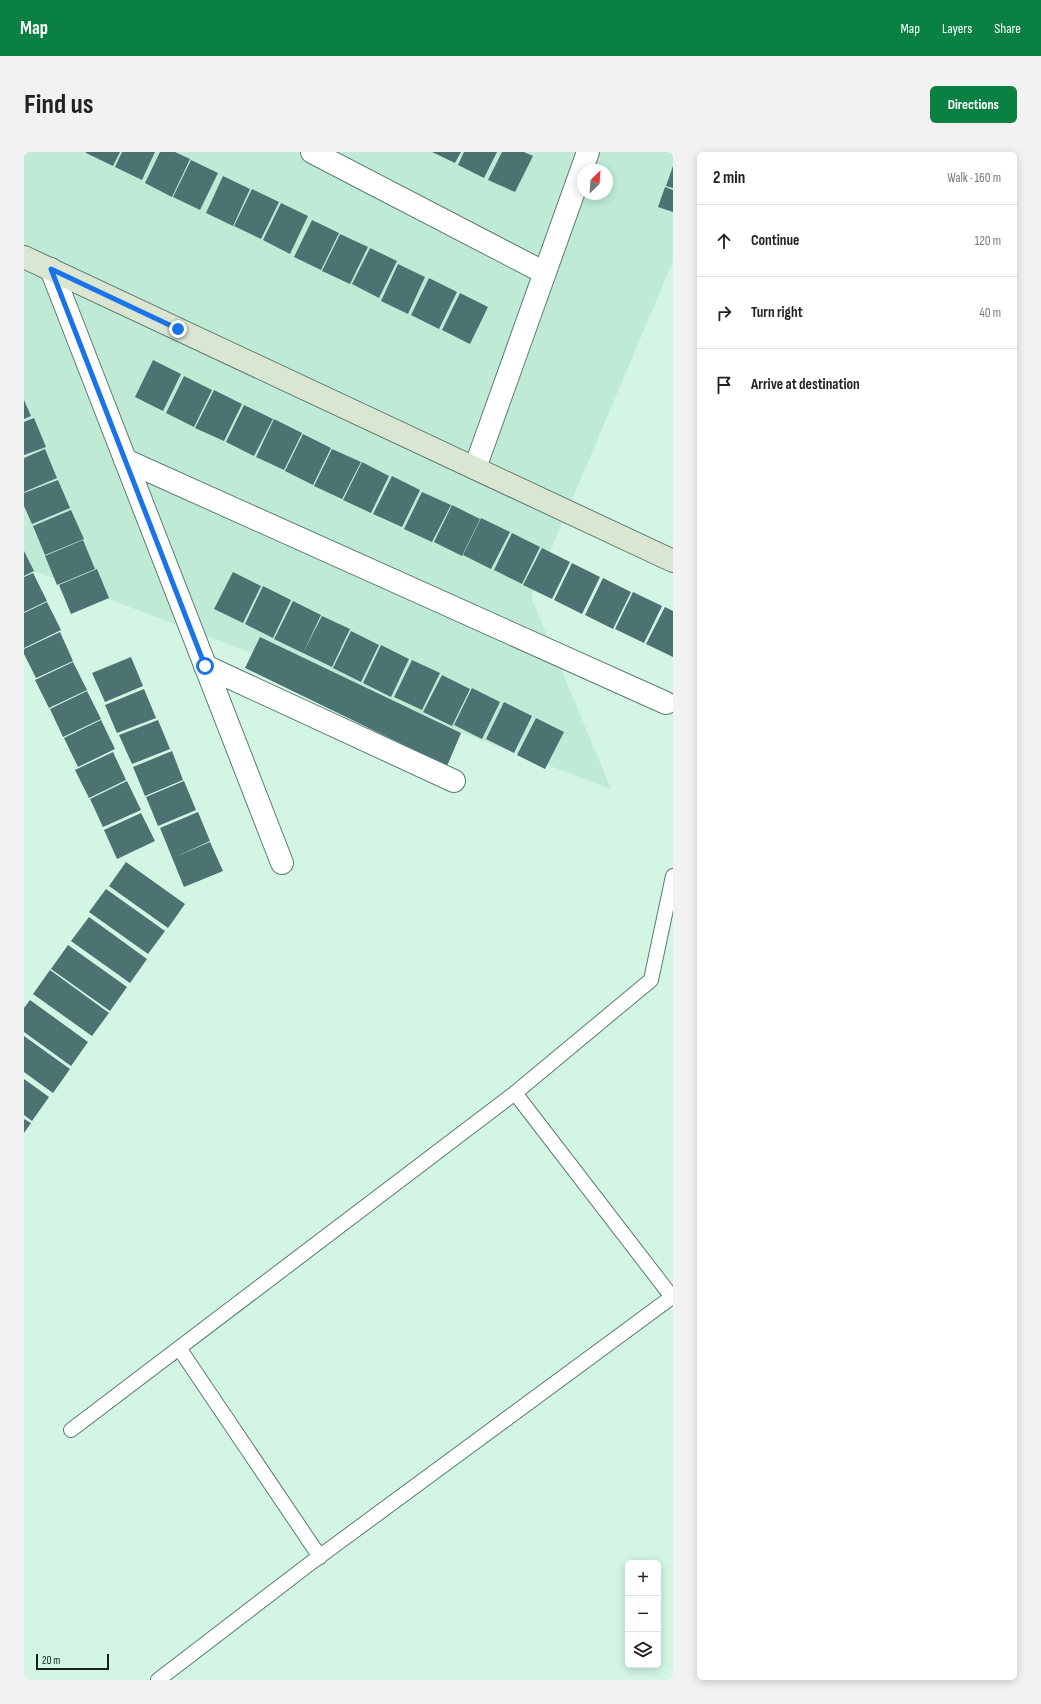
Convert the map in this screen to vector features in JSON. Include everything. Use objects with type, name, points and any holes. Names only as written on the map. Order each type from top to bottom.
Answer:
[{"type":"street","points":[[312,152],[545,273]]},
{"type":"street","points":[[475,468],[588,152]]},
{"type":"street","points":[[24,257],[673,561]]},
{"type":"street","points":[[51,269],[282,863]]},
{"type":"street","points":[[125,460],[666,703]]},
{"type":"street","points":[[205,666],[454,781]]},
{"type":"lane","points":[[71,1430],[515,1093],[651,980],[673,876]]},
{"type":"lane","points":[[158,1680],[320,1556],[672,1298],[515,1093]]},
{"type":"lane","points":[[179,1348],[320,1556]]},
{"type":"shaded area","points":[[24,152],[673,152],[673,261],[531,597],[611,789],[24,567]]},
{"type":"building","points":[[86,152],[120,152],[113,166]]},
{"type":"building","points":[[122,152],[155,152],[142,180],[115,167]]},
{"type":"building","points":[[160,152],[175,152],[190,159],[172,197],[145,183]]},
{"type":"building","points":[[432,152],[461,152],[455,163]]},
{"type":"building","points":[[464,152],[497,152],[484,178],[458,165]]},
{"type":"building","points":[[502,152],[524,152],[533,156],[515,192],[488,180]]},
{"type":"building","points":[[191,160],[218,173],[200,210],[173,197]]},
{"type":"building","points":[[673,166],[673,188],[666,186]]},
{"type":"building","points":[[223,176],[250,189],[233,226],[206,213]]},
{"type":"building","points":[[665,187],[673,190],[673,212],[658,207]]},
{"type":"building","points":[[252,189],[279,202],[261,239],[234,226]]},
{"type":"building","points":[[281,203],[308,216],[290,254],[263,240]]},
{"type":"building","points":[[312,220],[339,233],[321,270],[294,257]]},
{"type":"building","points":[[340,234],[368,247],[350,284],[322,271]]},
{"type":"building","points":[[370,248],[397,261],[379,298],[352,284]]},
{"type":"building","points":[[398,264],[425,277],[408,314],[381,301]]},
{"type":"building","points":[[429,278],[457,292],[439,329],[411,315]]},
{"type":"building","points":[[460,293],[488,307],[470,344],[442,330]]},
{"type":"building","points":[[153,360],[181,374],[163,411],[135,397]]},
{"type":"building","points":[[184,376],[212,390],[194,427],[166,413]]},
{"type":"building","points":[[214,390],[242,404],[224,441],[195,428]]},
{"type":"building","points":[[24,400],[31,416],[24,419]]},
{"type":"building","points":[[244,405],[273,419],[254,456],[226,442]]},
{"type":"building","points":[[34,418],[46,447],[24,455],[24,422]]},
{"type":"building","points":[[274,419],[302,433],[284,470],[256,457]]},
{"type":"building","points":[[303,434],[331,448],[313,485],[285,471]]},
{"type":"building","points":[[45,449],[57,478],[24,492],[24,458]]},
{"type":"building","points":[[332,449],[361,462],[342,499],[314,486]]},
{"type":"building","points":[[362,462],[389,476],[371,513],[343,500]]},
{"type":"building","points":[[392,476],[420,490],[402,527],[373,514]]},
{"type":"building","points":[[58,480],[70,508],[32,524],[24,506],[24,493]]},
{"type":"building","points":[[422,492],[451,505],[432,542],[404,529]]},
{"type":"building","points":[[452,505],[480,519],[462,556],[434,542]]},
{"type":"building","points":[[71,510],[84,539],[45,555],[33,526]]},
{"type":"building","points":[[481,518],[510,532],[491,569],[463,555]]},
{"type":"building","points":[[512,533],[540,547],[522,584],[494,570]]},
{"type":"building","points":[[83,540],[95,569],[57,585],[45,556]]},
{"type":"building","points":[[542,548],[570,562],[552,599],[523,585]]},
{"type":"building","points":[[24,551],[34,571],[24,576]]},
{"type":"building","points":[[572,563],[600,577],[582,614],[554,600]]},
{"type":"building","points":[[97,569],[109,598],[71,614],[59,585]]},
{"type":"building","points":[[233,572],[261,586],[243,623],[214,609]]},
{"type":"building","points":[[33,573],[47,601],[24,612],[24,577]]},
{"type":"building","points":[[603,578],[631,592],[613,629],[585,615]]},
{"type":"building","points":[[263,586],[291,600],[273,638],[245,624]]},
{"type":"building","points":[[633,592],[662,606],[644,643],[615,629]]},
{"type":"building","points":[[293,601],[321,615],[303,653],[274,639]]},
{"type":"building","points":[[47,602],[61,630],[24,648],[24,613]]},
{"type":"building","points":[[665,607],[673,611],[673,657],[646,644]]},
{"type":"building","points":[[322,616],[350,629],[332,667],[303,653]]},
{"type":"building","points":[[351,631],[379,645],[361,682],[333,668]]},
{"type":"building","points":[[60,632],[73,661],[36,678],[24,654],[24,649]]},
{"type":"building","points":[[260,637],[461,733],[447,766],[245,668]]},
{"type":"building","points":[[381,645],[409,659],[391,697],[363,683]]},
{"type":"building","points":[[131,657],[143,686],[105,702],[92,673]]},
{"type":"building","points":[[412,660],[440,673],[422,710],[394,697]]},
{"type":"building","points":[[73,662],[87,690],[49,708],[35,680]]},
{"type":"building","points":[[442,675],[470,689],[452,726],[423,712]]},
{"type":"building","points":[[472,688],[500,702],[482,739],[454,725]]},
{"type":"building","points":[[144,689],[156,718],[117,733],[105,705]]},
{"type":"building","points":[[87,691],[101,719],[63,737],[50,709]]},
{"type":"building","points":[[504,702],[532,716],[514,753],[486,739]]},
{"type":"building","points":[[536,718],[564,732],[545,769],[517,755]]},
{"type":"building","points":[[101,720],[115,749],[78,767],[64,738]]},
{"type":"building","points":[[158,720],[170,749],[132,764],[119,735]]},
{"type":"building","points":[[172,751],[183,780],[145,796],[133,767]]},
{"type":"building","points":[[113,752],[126,780],[89,798],[75,770]]},
{"type":"building","points":[[127,781],[141,810],[103,827],[90,799]]},
{"type":"building","points":[[184,781],[196,810],[158,826],[146,797]]},
{"type":"building","points":[[198,812],[210,841],[175,857],[210,842],[223,871],[184,887],[160,828]]},
{"type":"building","points":[[141,813],[155,841],[117,859],[104,830]]},
{"type":"building","points":[[126,862],[185,904],[168,928],[109,886]]},
{"type":"building","points":[[106,889],[165,931],[148,954],[89,912]]},
{"type":"building","points":[[89,917],[147,959],[130,983],[71,941]]},
{"type":"building","points":[[68,945],[127,987],[110,1011],[51,969]]},
{"type":"building","points":[[50,970],[109,1013],[92,1036],[33,994]]},
{"type":"building","points":[[30,1000],[88,1042],[71,1066],[24,1032],[24,1008]]},
{"type":"building","points":[[24,1036],[70,1069],[53,1093],[24,1072]]},
{"type":"building","points":[[24,1079],[49,1097],[32,1121],[24,1115]]},
{"type":"building","points":[[24,1119],[31,1123],[24,1133]]},
{"type":"route","points":[[178,329],[51,269],[205,666]]}]
